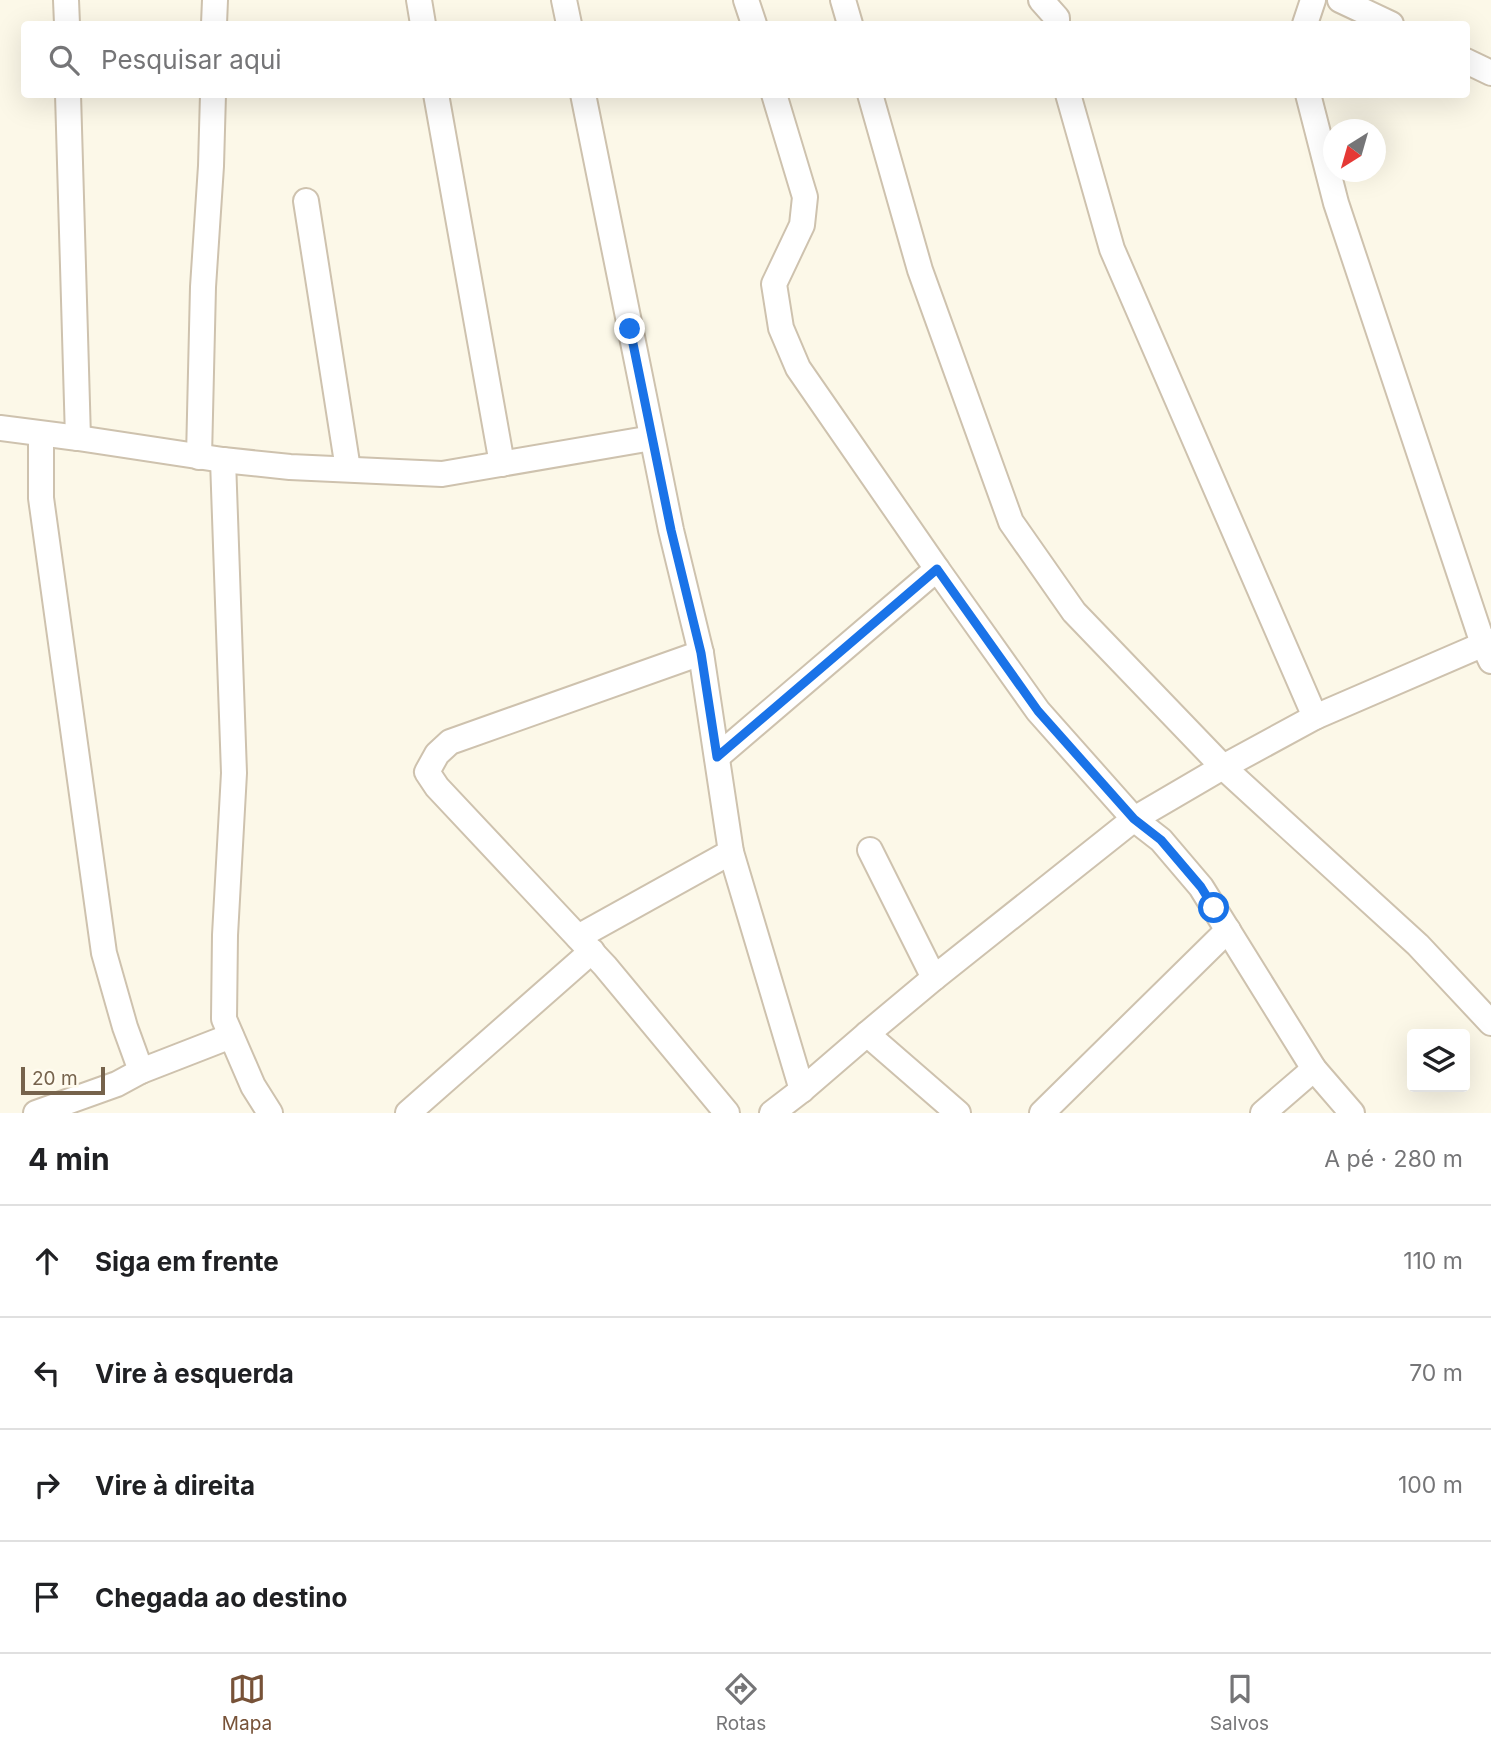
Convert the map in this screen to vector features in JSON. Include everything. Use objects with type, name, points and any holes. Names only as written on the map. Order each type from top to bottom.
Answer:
[{"type":"street","points":[[66,0],[66,21]]},
{"type":"street","points":[[214,21],[215,0]]},
{"type":"street","points":[[419,0],[422,21]]},
{"type":"street","points":[[565,0],[568,21]]},
{"type":"street","points":[[746,0],[753,21]]},
{"type":"street","points":[[844,0],[849,21]]},
{"type":"street","points":[[1041,0],[1057,21]]},
{"type":"street","points":[[1306,21],[1313,0]]},
{"type":"street","points":[[1340,0],[1385,21]]},
{"type":"street","points":[[1470,63],[1491,73]]},
{"type":"street","points":[[68,98],[78,438]]},
{"type":"street","points":[[213,98],[203,287],[211,459],[234,773],[225,935],[224,1019],[253,1086],[270,1113]]},
{"type":"street","points":[[437,98],[502,464]]},
{"type":"street","points":[[584,98],[671,530],[701,653],[730,852],[802,1090]]},
{"type":"street","points":[[775,98],[805,197],[802,225],[774,284],[781,328],[797,368],[1038,711],[1134,819],[1161,840],[1201,887],[1314,1069],[1352,1113]]},
{"type":"street","points":[[871,98],[920,270],[1011,522],[1074,612],[1223,767],[1419,945],[1491,1023]]},
{"type":"street","points":[[1069,98],[1112,249],[1315,717]]},
{"type":"street","points":[[772,1113],[934,978],[1134,819],[1315,717],[1488,649],[1336,203],[1309,98]]},
{"type":"street","points":[[306,201],[348,469]]},
{"type":"street","points":[[0,429],[211,459],[290,467],[442,474],[652,439]]},
{"type":"street","points":[[41,433],[41,498],[104,953],[125,1027],[141,1071]]},
{"type":"street","points":[[717,757],[937,569]]},
{"type":"street","points":[[701,653],[450,742],[437,754],[427,772],[437,787],[606,966],[727,1113]]},
{"type":"street","points":[[870,850],[934,978]]},
{"type":"street","points":[[408,1113],[585,944],[730,852]]},
{"type":"street","points":[[1042,1113],[1228,930]]},
{"type":"street","points":[[866,1034],[958,1113]]},
{"type":"street","points":[[36,1113],[117,1084],[141,1071],[231,1036]]},
{"type":"street","points":[[1263,1113],[1314,1069]]},
{"type":"route","points":[[630,329],[671,530],[701,653],[717,757],[937,569],[1038,711],[1134,819],[1161,840],[1201,887],[1214,908]]}]
